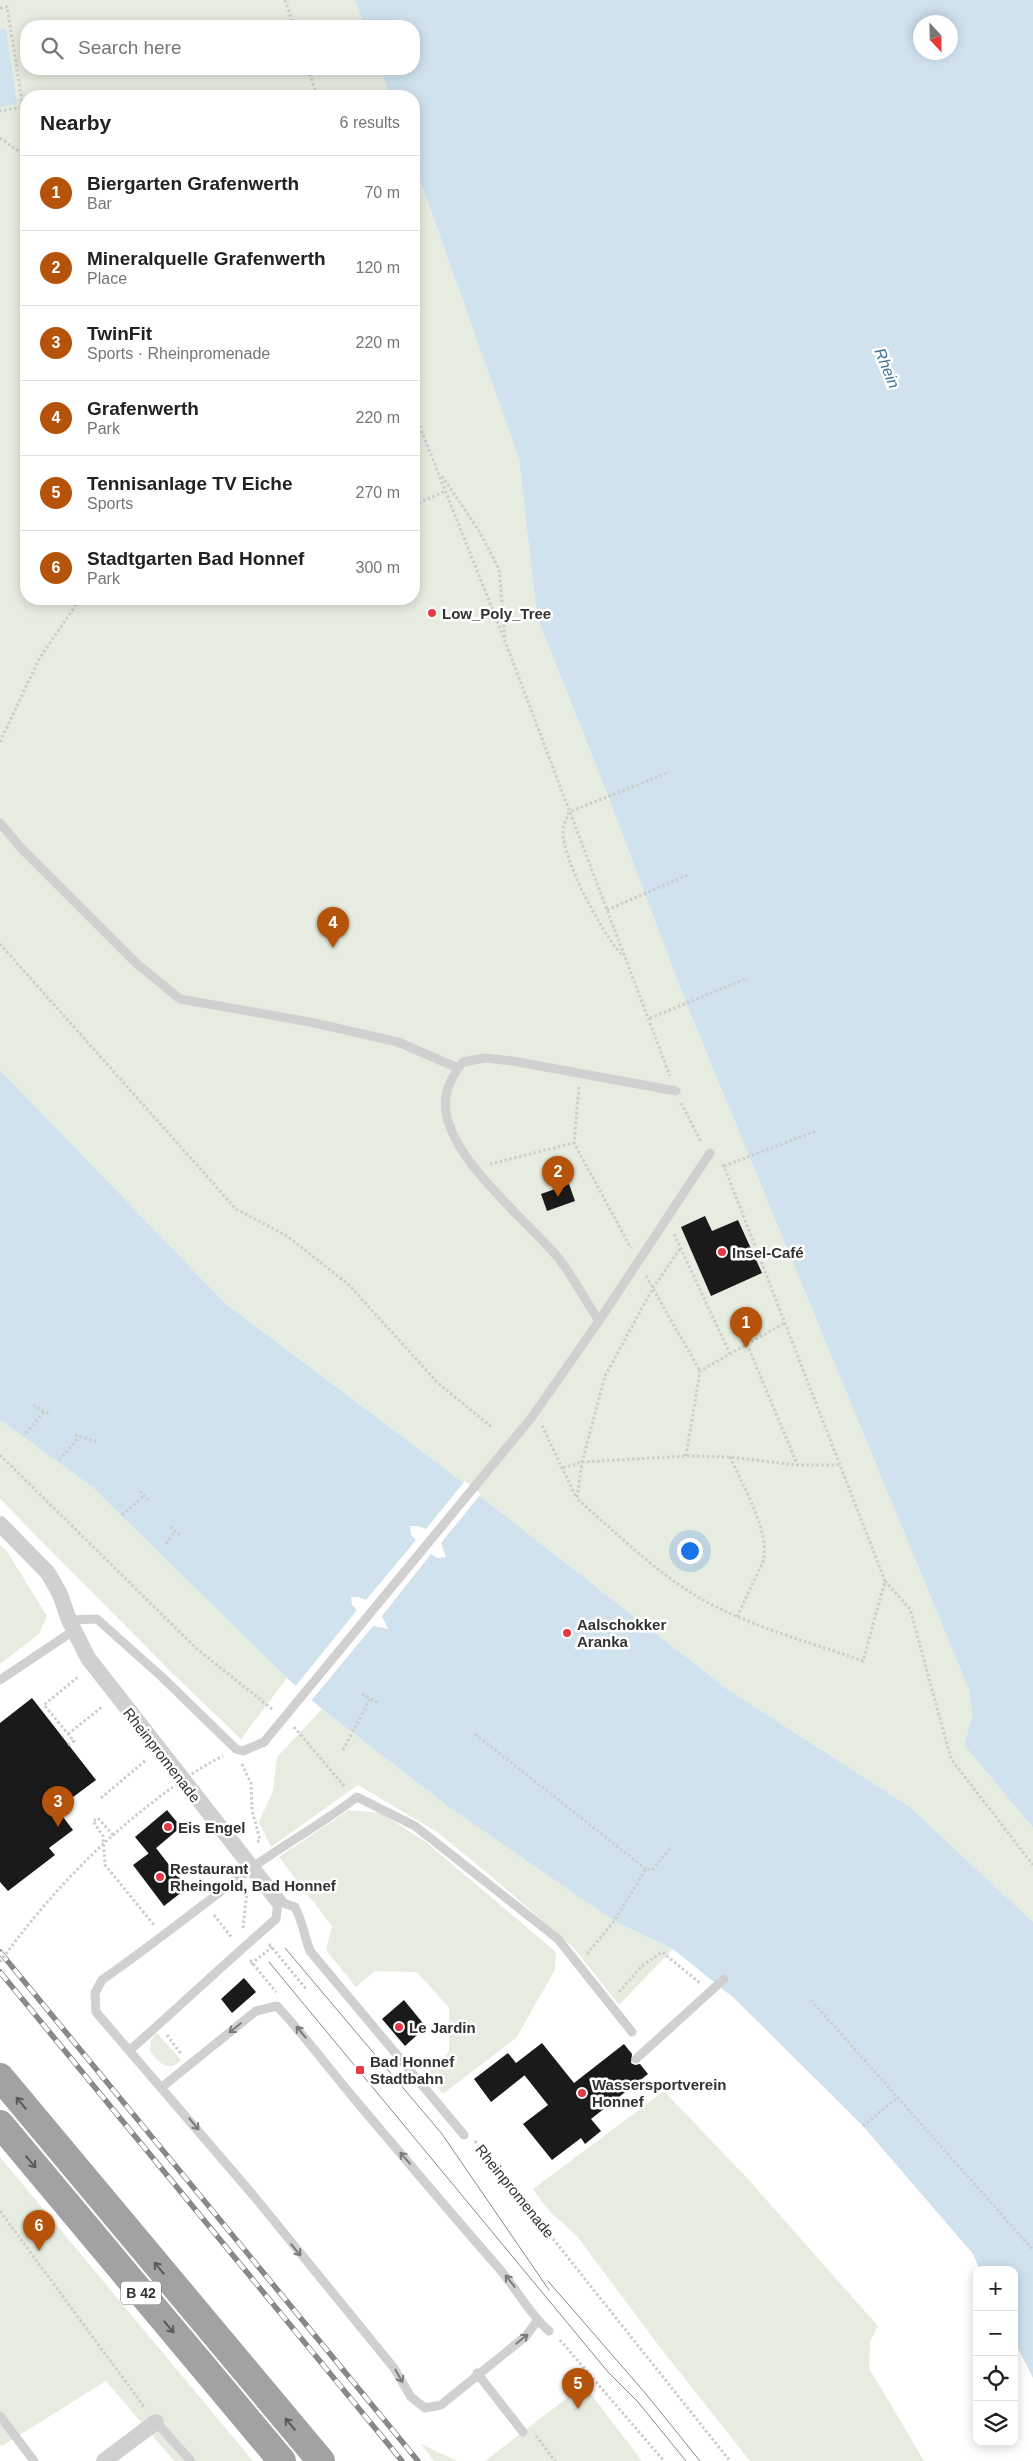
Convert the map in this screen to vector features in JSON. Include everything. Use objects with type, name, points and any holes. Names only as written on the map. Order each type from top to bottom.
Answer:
[{"type":"highway","name":"B 42","points":[[0,2077],[321,2461]]},
{"type":"highway","name":"B 42","points":[[0,2124],[282,2461]]},
{"type":"street","name":"Rheinpromenade","points":[[0,1524],[48,1572],[60,1594],[71,1626],[93,1664],[250,1869],[278,1902]]},
{"type":"street","points":[[104,2461],[156,2422]]},
{"type":"lane","points":[[0,823],[20,848],[136,963],[180,999],[310,1022],[398,1042],[458,1068]]},
{"type":"lane","points":[[599,1321],[560,1261],[475,1168],[461,1150],[448,1119],[446,1096],[453,1074],[463,1062],[485,1058],[580,1073],[676,1092]]},
{"type":"lane","points":[[0,1680],[71,1626],[97,1619],[162,1677],[236,1749],[243,1752],[264,1742],[534,1414],[599,1321],[710,1152]]},
{"type":"lane","points":[[538,2321],[526,2336],[477,2373],[441,2405],[426,2408],[411,2397],[394,2368],[162,2087],[96,2012],[95,1993],[102,1980],[206,1905],[250,1869],[328,1819],[357,1797],[415,1826],[558,1939],[632,2032]]},
{"type":"lane","points":[[130,2050],[222,1969],[240,1948],[276,1919],[278,1902]]},
{"type":"lane","name":"Rheinpromenade","points":[[278,1902],[296,1907],[304,1924],[305,1939],[310,1951],[464,2135]]},
{"type":"lane","points":[[636,2059],[712,1992],[724,1979]]},
{"type":"lane","points":[[162,2087],[256,2011],[277,2006],[301,2031],[361,2107],[507,2277],[538,2321],[549,2331]]},
{"type":"lane","points":[[477,2373],[523,2432]]},
{"type":"lane","points":[[0,2416],[34,2461]]},
{"type":"lane","points":[[156,2422],[191,2461]]},
{"type":"path","points":[[6,0],[20,90]]},
{"type":"path","points":[[285,0],[292,20]]},
{"type":"path","points":[[0,8],[7,6]]},
{"type":"path","points":[[310,75],[314,90]]},
{"type":"path","points":[[0,111],[20,108]]},
{"type":"path","points":[[0,138],[20,152]]},
{"type":"path","points":[[420,427],[505,641],[624,956],[650,1018],[676,1092],[702,1143],[724,1166],[885,1581],[910,1609],[952,1759],[1033,1865]]},
{"type":"path","points":[[438,471],[479,531],[499,568],[505,641]]},
{"type":"path","points":[[420,502],[446,491]]},
{"type":"path","points":[[0,742],[39,659],[76,605]]},
{"type":"path","points":[[569,812],[670,772]]},
{"type":"path","points":[[569,812],[563,831],[572,870],[609,940],[624,956]]},
{"type":"path","points":[[607,910],[690,874]]},
{"type":"path","points":[[0,944],[236,1209],[287,1236],[348,1284],[438,1383],[493,1428]]},
{"type":"path","points":[[650,1018],[748,978]]},
{"type":"path","points":[[580,1073],[574,1144],[638,1260]]},
{"type":"path","points":[[724,1166],[816,1130]]},
{"type":"path","points":[[475,1168],[574,1144]]},
{"type":"path","points":[[667,1217],[680,1249],[730,1354]]},
{"type":"path","points":[[577,1499],[582,1462],[605,1376],[653,1288],[680,1249]]},
{"type":"path","points":[[653,1288],[700,1371],[686,1456]]},
{"type":"path","points":[[700,1371],[786,1322]]},
{"type":"path","points":[[747,1344],[797,1465]]},
{"type":"path","points":[[33,1405],[51,1415]]},
{"type":"path","points":[[26,1432],[44,1412]]},
{"type":"path","points":[[534,1414],[563,1468],[577,1499],[661,1572],[705,1601],[737,1616],[863,1661],[885,1581]]},
{"type":"path","points":[[75,1435],[98,1442]]},
{"type":"path","points":[[59,1460],[80,1436]]},
{"type":"path","points":[[0,1455],[197,1649],[273,1711]]},
{"type":"path","points":[[563,1468],[582,1462],[686,1456],[730,1456],[797,1465],[840,1465]]},
{"type":"path","points":[[730,1456],[760,1524],[766,1553],[764,1562],[737,1616]]},
{"type":"path","points":[[140,1491],[148,1500]]},
{"type":"path","points":[[122,1515],[144,1496]]},
{"type":"path","points":[[170,1527],[180,1535]]},
{"type":"path","points":[[166,1544],[175,1531]]},
{"type":"path","points":[[68,1745],[74,1741],[44,1705],[93,1664]]},
{"type":"path","points":[[362,1694],[379,1703]]},
{"type":"path","points":[[68,1734],[117,1696]]},
{"type":"path","points":[[343,1750],[370,1699]]},
{"type":"path","points":[[292,1726],[345,1788],[357,1797]]},
{"type":"path","points":[[475,1734],[646,1869],[652,1870],[672,1846]]},
{"type":"path","points":[[101,1798],[158,1750]]},
{"type":"path","points":[[0,1962],[56,1891],[113,1835],[177,1784],[223,1756]]},
{"type":"path","points":[[240,1856],[260,1840],[252,1810],[251,1783],[242,1764]]},
{"type":"path","points":[[113,1835],[98,1818],[92,1821],[103,1836],[105,1865],[162,1936]]},
{"type":"path","points":[[240,1948],[250,1869]]},
{"type":"path","points":[[579,1965],[614,1921],[646,1869]]},
{"type":"path","points":[[206,1905],[240,1948]]},
{"type":"path","points":[[278,1994],[252,1963],[272,1947],[306,1990]]},
{"type":"path","points":[[610,2002],[642,1966],[662,1952],[712,1992]]},
{"type":"path","points":[[811,2000],[1033,2250]]},
{"type":"path","points":[[159,2025],[189,2065]]},
{"type":"path","points":[[863,2126],[898,2097]]},
{"type":"path","name":"Rheinpromenade","points":[[464,2135],[478,2143],[730,2461]]},
{"type":"path","points":[[0,2211],[156,2422]]},
{"type":"path","points":[[549,2331],[561,2341],[664,2461]]},
{"type":"path","points":[[523,2432],[535,2435],[555,2461]]},
{"type":"shaded area","points":[[0,0],[355,0],[363,20],[20,20],[20,75],[382,75],[388,90],[20,90],[20,605],[420,605],[420,180],[519,459],[537,617],[608,796],[686,1003],[969,1690],[972,1716],[964,1745],[1033,1828],[1033,1922],[910,1807],[727,1689],[453,1475],[226,1304],[0,1070]]},
{"type":"shaded area","points":[[0,1420],[91,1486],[287,1678],[241,1739],[173,1674],[0,1499]]},
{"type":"shaded area","points":[[0,1545],[6,1550],[47,1616],[39,1634],[0,1664]]},
{"type":"shaded area","points":[[322,1709],[450,1808],[614,1921],[673,1949],[619,2005],[573,1947],[485,1871],[437,1832],[358,1785],[271,1847],[259,1822],[273,1791],[277,1757]]},
{"type":"shaded area","points":[[349,1810],[381,1813],[427,1843],[556,1952],[555,1970],[516,2038],[443,2094],[427,2074],[449,2052],[449,2008],[417,1972],[375,1971],[356,1987],[326,1950],[332,1926],[279,1857]]},
{"type":"shaded area","points":[[157,2033],[181,2060],[177,2064],[172,2066],[164,2065],[150,2051],[151,2040]]},
{"type":"shaded area","points":[[664,2091],[746,2177],[878,2326],[870,2342],[869,2368],[924,2461],[750,2461],[659,2346],[577,2236],[549,2211],[533,2189]]},
{"type":"shaded area","points":[[0,2157],[253,2461],[174,2461],[106,2381],[2,2446],[0,2444]]},
{"type":"shaded area","points":[[584,2385],[642,2461],[485,2461]]},
{"type":"shaded area","points":[[421,2444],[457,2461],[434,2461]]},
{"type":"water","name":"Rhein","points":[[355,0],[1033,0],[1033,1828],[964,1745],[972,1716],[969,1690],[686,1003],[608,796],[537,617],[519,459],[420,180],[420,90],[388,90],[382,75],[420,75],[420,20],[363,20]]},
{"type":"water","points":[[6,29],[17,104],[0,107],[0,30]]},
{"type":"water","points":[[0,1070],[226,1304],[453,1475],[727,1689],[910,1807],[1033,1922],[1033,2378],[1018,2348],[1018,2266],[978,2266],[973,2254],[863,2126],[735,1999],[673,1949],[614,1921],[450,1808],[322,1709],[287,1678],[91,1486],[0,1420]]},
{"type":"pier","points":[[465,1481],[481,1494],[441,1543],[446,1557],[438,1558],[431,1554],[382,1616],[388,1629],[373,1626],[310,1702],[294,1688],[357,1610],[352,1605],[351,1597],[359,1597],[366,1600],[416,1540],[411,1535],[410,1526],[426,1529]]},
{"type":"building","points":[[569,1184],[575,1201],[547,1211],[541,1194]]},
{"type":"building","name":"Insel-Café","points":[[705,1216],[712,1231],[738,1220],[762,1273],[711,1296],[681,1227]]},
{"type":"building","points":[[32,1698],[96,1780],[57,1809],[73,1830],[49,1848],[55,1855],[8,1891],[0,1882],[0,1723]]},
{"type":"building","points":[[167,1810],[181,1827],[149,1854],[135,1837]]},
{"type":"building","name":"Restaurant Rheingold, Bad Honnef","points":[[156,1848],[187,1888],[164,1906],[133,1865]]},
{"type":"building","points":[[244,1978],[256,1992],[232,2013],[221,1999]]},
{"type":"building","points":[[404,2000],[426,2027],[405,2046],[382,2019]]},
{"type":"building","name":"Wassersportverein Honnef","points":[[542,2043],[574,2083],[624,2044],[632,2054],[631,2063],[635,2065],[640,2064],[648,2074],[591,2119],[601,2131],[585,2144],[581,2138],[552,2160],[523,2124],[548,2105],[525,2075],[491,2102],[474,2079],[508,2053],[516,2063]]},
{"type":"tram line","points":[[285,1948],[442,2134],[549,2290]]},
{"type":"tram line","points":[[269,1962],[608,2372],[638,2402],[686,2461]]},
{"type":"tram line","points":[[548,2281],[646,2394],[700,2461]]},
{"type":"railway","points":[[0,1952],[418,2461]]},
{"type":"railway","points":[[0,1972],[402,2461]]},
{"type":"place","name":"Low_Poly_Tree","points":[[432,613]]},
{"type":"place","name":"Grafenwerth","points":[[333,948]]},
{"type":"place","name":"Mineralquelle Grafenwerth","points":[[558,1197]]},
{"type":"place","name":"Insel-Café","points":[[722,1252]]},
{"type":"place","name":"Biergarten Grafenwerth","points":[[746,1348]]},
{"type":"place","name":"Aalschokker Aranka","points":[[567,1633]]},
{"type":"place","name":"TwinFit","points":[[58,1827]]},
{"type":"place","name":"Eis Engel","points":[[168,1827]]},
{"type":"place","name":"Restaurant Rheingold, Bad Honnef","points":[[160,1877]]},
{"type":"place","name":"Le Jardin","points":[[399,2027]]},
{"type":"place","name":"Bad Honnef Stadtbahn","points":[[360,2070]]},
{"type":"place","name":"Wassersportverein Honnef","points":[[582,2093]]},
{"type":"place","name":"Stadtgarten Bad Honnef","points":[[39,2251]]},
{"type":"place","name":"Tennisanlage TV Eiche","points":[[578,2409]]}]
